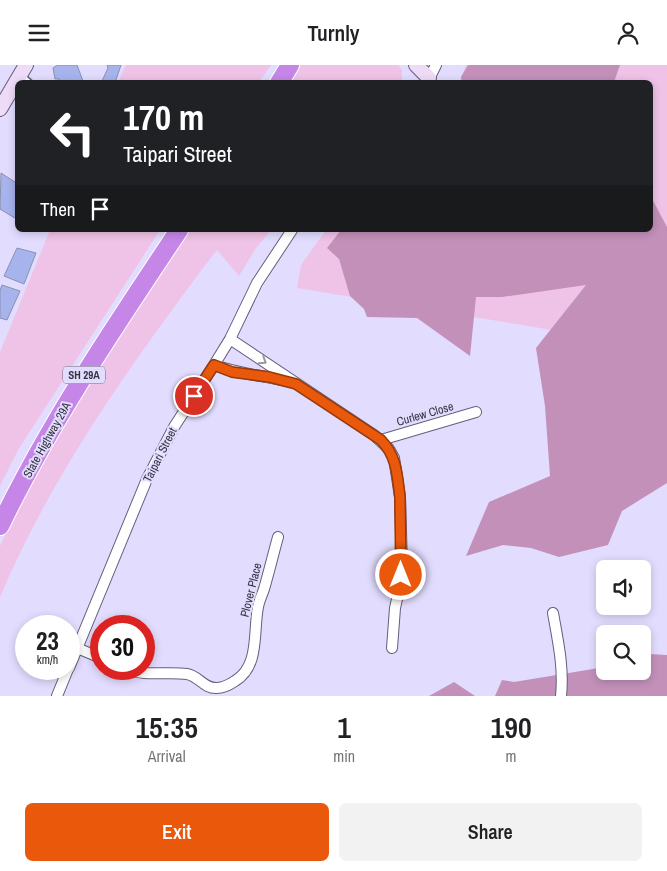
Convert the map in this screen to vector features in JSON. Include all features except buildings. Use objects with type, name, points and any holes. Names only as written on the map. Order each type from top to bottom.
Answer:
[{"type":"highway","points":[[281,80],[290,65]]},
{"type":"highway","name":"State Highway 29A","points":[[0,526],[62,411],[94,359],[179,232]]},
{"type":"street","points":[[416,65],[428,80],[436,65]]},
{"type":"street","points":[[0,109],[15,89]]},
{"type":"street","name":"Taipari Street","points":[[80,641],[147,479],[174,427],[230,339],[257,283],[291,232]]},
{"type":"street","points":[[230,339],[381,440],[394,458],[400,497],[402,565],[392,648]]},
{"type":"street","points":[[214,365],[232,372],[269,377],[296,384]]},
{"type":"street","name":"Curlew Close","points":[[381,440],[476,412]]},
{"type":"street","name":"Plover Place","points":[[207,691],[222,687],[242,676],[250,663],[254,645],[258,605],[278,537]]},
{"type":"street","points":[[553,613],[562,664],[561,696]]},
{"type":"street","points":[[155,674],[194,675],[207,691]]},
{"type":"street","name":"Taipari Street","points":[[57,696],[64,680]]},
{"type":"shaded area","points":[[126,65],[271,65],[260,80],[119,80]]},
{"type":"shaded area","points":[[300,65],[398,65],[402,70],[402,80],[291,80]]},
{"type":"shaded area","points":[[466,65],[667,65],[667,349],[297,288],[301,265],[325,232],[653,232],[653,80],[460,80]]},
{"type":"shaded area","points":[[468,65],[620,65],[615,80],[462,80],[461,77]]},
{"type":"shaded area","points":[[653,201],[667,227],[667,483],[622,511],[608,545],[559,557],[531,548],[503,545],[466,556],[489,502],[550,476],[545,406],[536,348],[586,285],[502,297],[476,297],[470,356],[417,318],[367,317],[364,309],[350,296],[339,259],[327,248],[339,232],[653,232]]},
{"type":"shaded area","points":[[49,232],[159,232],[18,450],[0,486],[0,352]]},
{"type":"shaded area","points":[[189,232],[269,232],[256,248],[239,276],[217,250],[192,283],[129,370],[68,464],[32,529],[0,597],[0,546],[37,469],[82,394]]},
{"type":"shaded area","points":[[651,654],[667,655],[667,696],[495,696],[502,680],[514,682],[596,668],[596,680],[651,680]]},
{"type":"shaded area","points":[[454,682],[475,696],[429,696]]},
{"type":"route","points":[[194,396],[214,365],[232,372],[269,377],[296,384],[381,440],[394,458],[400,497],[401,575]]}]
